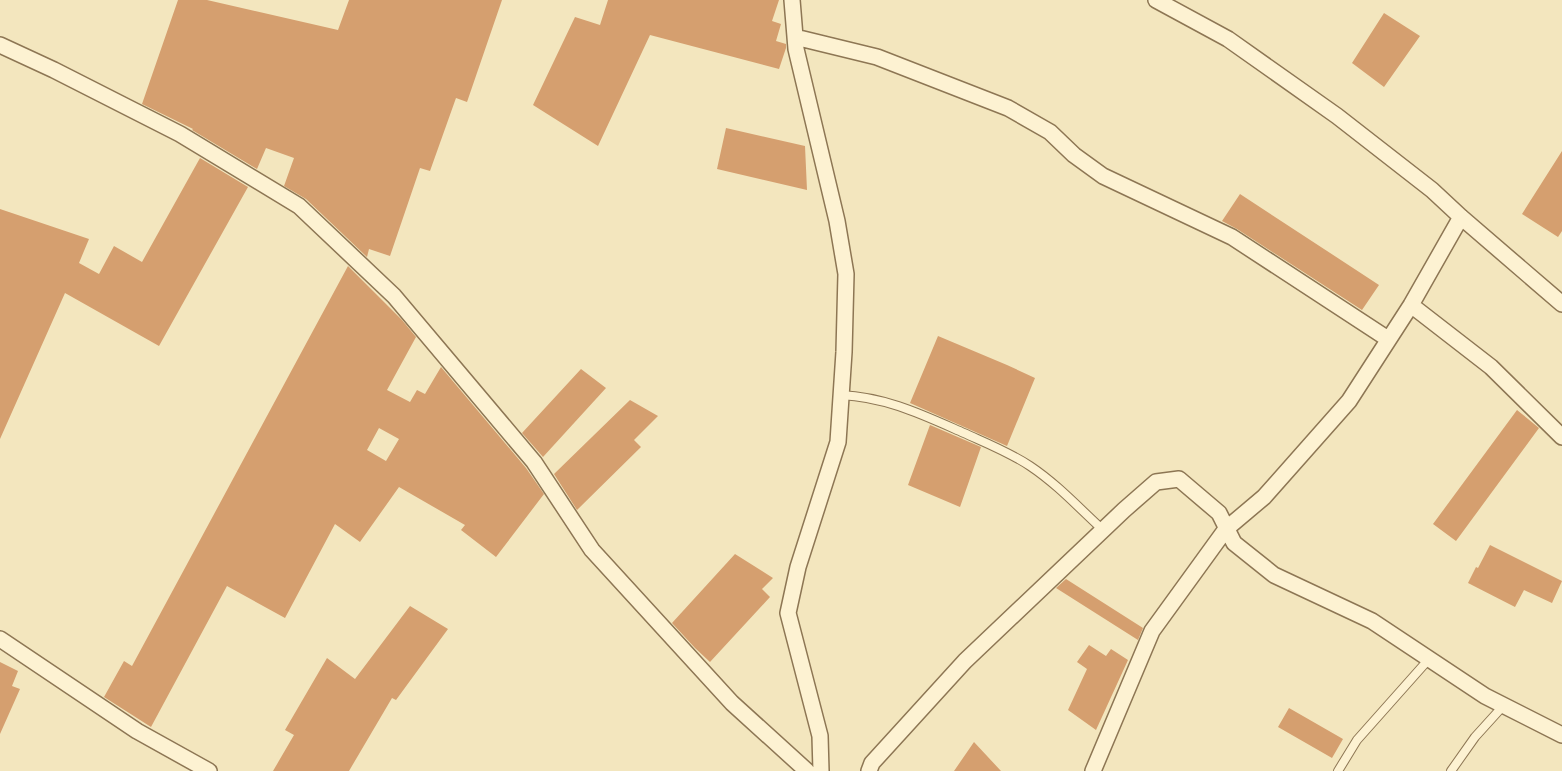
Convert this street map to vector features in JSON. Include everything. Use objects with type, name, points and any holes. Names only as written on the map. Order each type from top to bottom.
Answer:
[{"type":"street","points":[[792,0],[796,49],[837,221],[846,274],[838,442],[798,567],[788,613],[820,736],[821,771]]},
{"type":"street","points":[[1156,0],[1228,39],[1337,117],[1432,190],[1562,304]]},
{"type":"street","points":[[795,37],[877,57],[1008,108],[1050,132],[1074,155],[1102,176],[1232,237],[1388,339]]},
{"type":"street","points":[[0,45],[180,134],[299,206],[401,305],[534,462],[592,550],[732,703],[807,771]]},
{"type":"street","points":[[1093,771],[1152,631],[1226,529],[1264,497],[1348,401],[1411,304],[1461,217]]},
{"type":"street","points":[[1411,304],[1491,367],[1562,437]]},
{"type":"street","points":[[869,771],[872,763],[965,661],[1103,530],[1156,482],[1179,479],[1218,513],[1234,543],[1274,575],[1372,621],[1485,696],[1562,735]]},
{"type":"street","points":[[0,639],[137,731],[209,771]]},
{"type":"lane","points":[[841,395],[888,402],[1017,457],[1047,478],[1103,530]]},
{"type":"lane","points":[[1338,771],[1357,740],[1429,659]]},
{"type":"lane","points":[[1450,771],[1475,737],[1504,705]]},
{"type":"building","points":[[178,0],[207,0],[338,30],[349,0],[502,0],[467,102],[456,98],[430,171],[420,168],[390,256],[369,249],[367,257],[306,199],[284,186],[294,158],[266,148],[257,169],[193,129],[142,104]]},
{"type":"building","points":[[608,0],[779,0],[772,21],[781,24],[776,41],[786,44],[786,48],[779,69],[650,35],[598,146],[533,105],[575,17],[600,25]]},
{"type":"building","points":[[1384,13],[1420,36],[1384,87],[1352,63]]},
{"type":"building","points":[[726,128],[805,146],[807,190],[717,169]]},
{"type":"building","points":[[1562,151],[1562,231],[1558,237],[1522,214]]},
{"type":"building","points":[[200,158],[248,187],[159,346],[65,293],[0,439],[0,209],[89,239],[79,263],[99,274],[114,246],[142,262]]},
{"type":"building","points":[[1240,194],[1379,285],[1362,310],[1222,221]]},
{"type":"building","points":[[348,266],[416,337],[387,390],[410,402],[417,390],[425,394],[441,367],[526,468],[544,494],[496,557],[461,530],[465,525],[399,487],[360,542],[335,524],[285,618],[227,586],[151,727],[104,697],[124,661],[132,666]],"holes":[[[379,428],[399,439],[386,461],[367,450]]]},
{"type":"building","points":[[938,336],[1035,378],[1007,446],[910,403]]},
{"type":"building","points":[[581,369],[606,388],[543,457],[522,433]]},
{"type":"building","points":[[630,400],[658,416],[634,440],[641,447],[577,510],[554,474]]},
{"type":"building","points":[[1517,410],[1539,428],[1456,541],[1433,524]]},
{"type":"building","points":[[930,425],[981,447],[960,507],[908,485]]},
{"type":"building","points":[[1490,545],[1562,581],[1552,603],[1524,590],[1515,607],[1468,583]]},
{"type":"building","points":[[735,554],[773,578],[762,589],[770,597],[710,662],[672,623]]},
{"type":"building","points":[[1066,579],[1143,628],[1138,640],[1056,588]]},
{"type":"building","points":[[410,606],[448,629],[396,700],[392,698],[349,771],[273,771],[294,735],[285,730],[327,658],[355,679]]},
{"type":"building","points":[[1089,645],[1106,656],[1111,649],[1128,660],[1096,730],[1068,710],[1087,669],[1077,662]]},
{"type":"building","points":[[0,662],[18,671],[12,686],[20,689],[0,734]]},
{"type":"building","points":[[1289,708],[1343,739],[1332,758],[1278,727]]},
{"type":"building","points":[[974,742],[1001,771],[954,771]]}]
